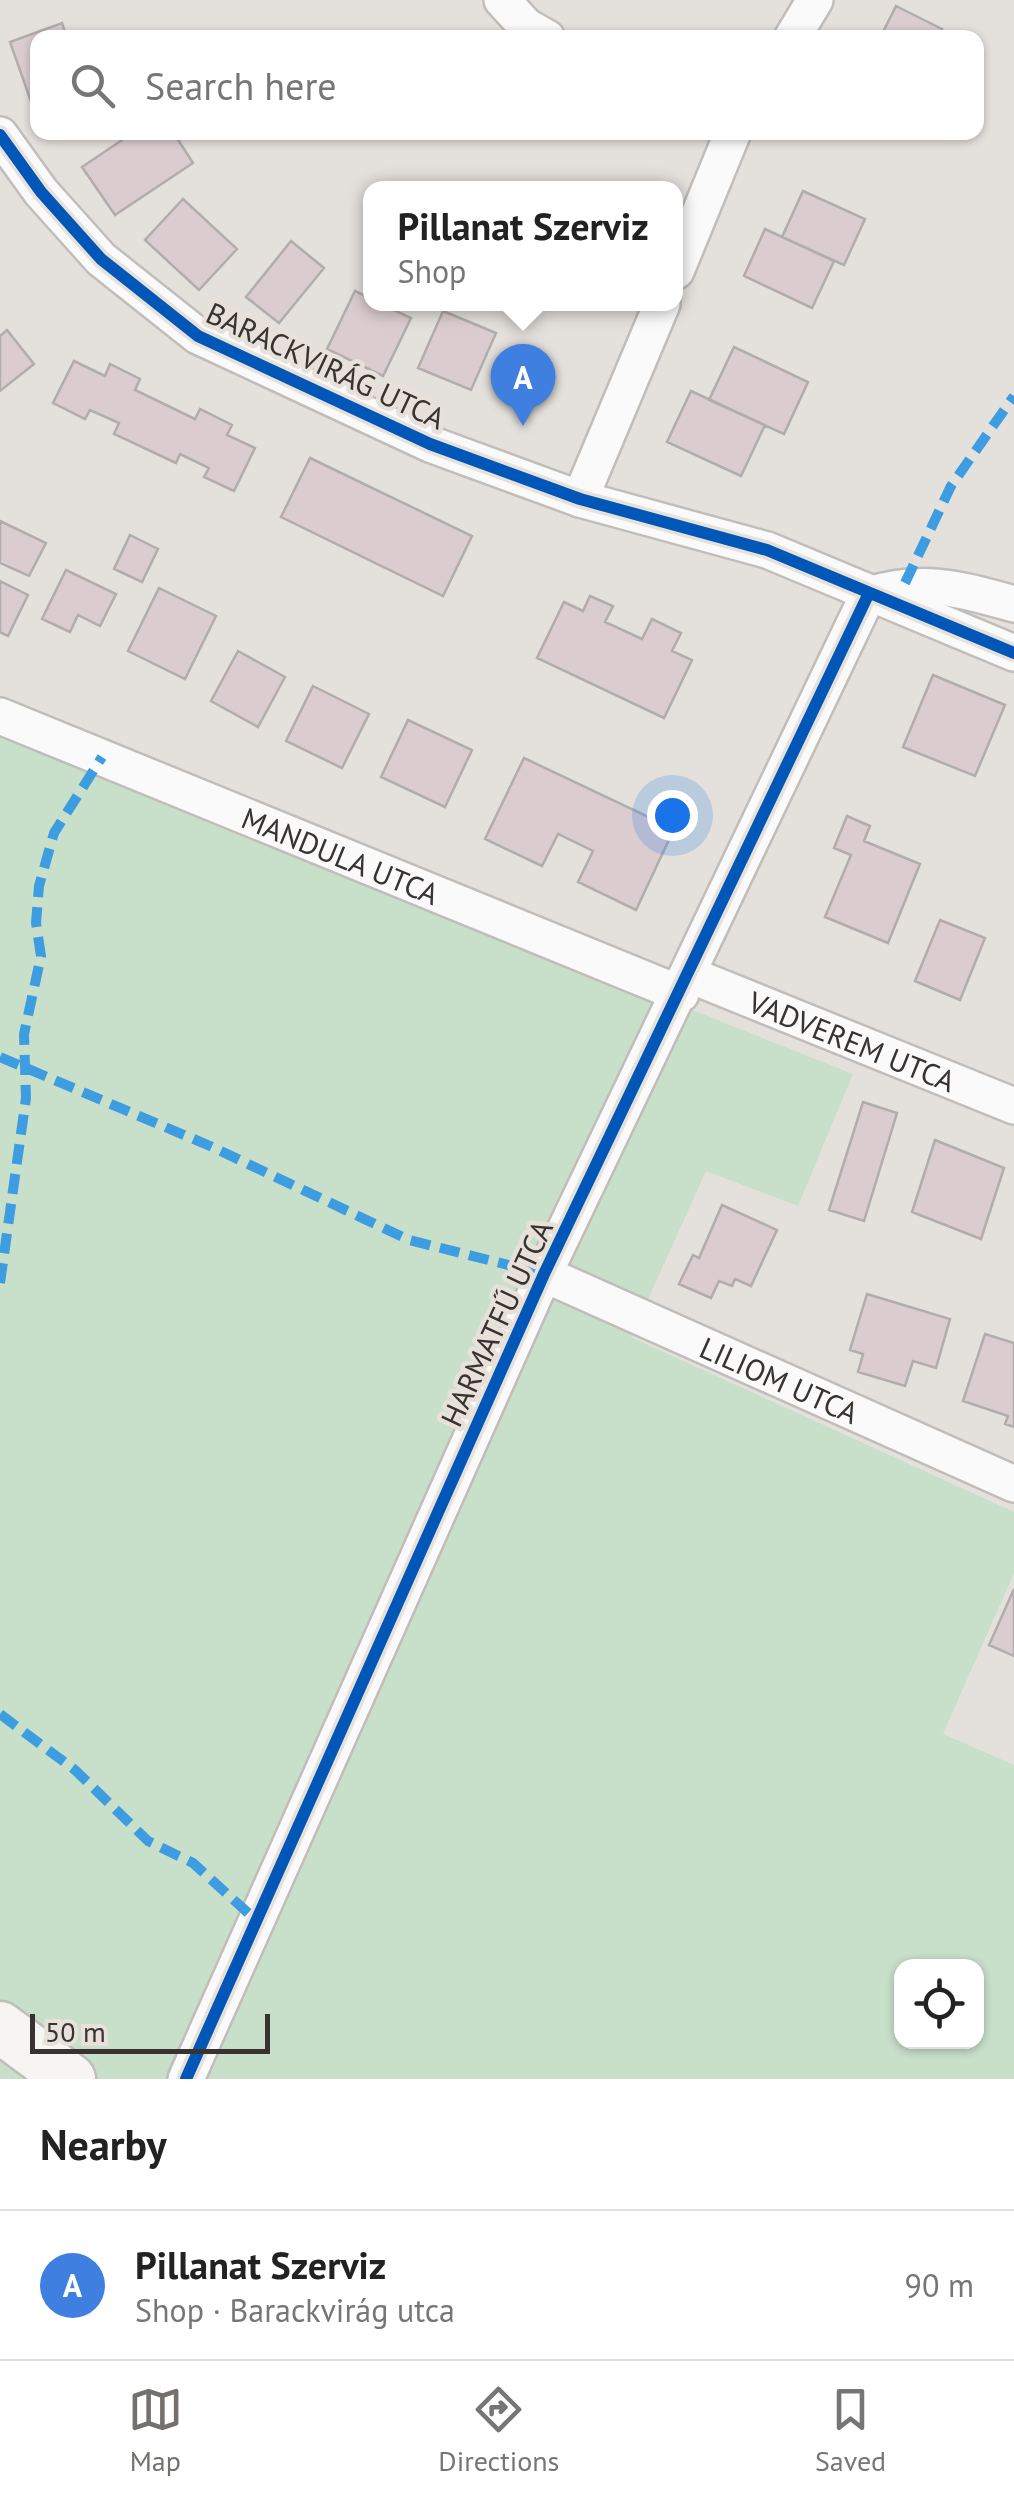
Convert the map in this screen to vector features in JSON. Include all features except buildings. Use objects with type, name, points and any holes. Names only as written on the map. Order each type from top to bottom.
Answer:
[{"type":"main road","points":[[0,2027],[70,2079]]},
{"type":"street","points":[[502,0],[533,30]]},
{"type":"street","points":[[797,30],[815,0]]},
{"type":"street","name":"BARACKVIRÁG UTCA","points":[[0,135],[41,192],[101,259],[198,336],[430,444],[580,499],[766,550],[1014,653]]},
{"type":"street","points":[[683,254],[730,140]]},
{"type":"street","points":[[580,499],[659,311]]},
{"type":"street","points":[[868,595],[905,584],[953,587],[1014,604]]},
{"type":"street","name":"HARMATFŰ UTCA","points":[[186,2079],[544,1274],[686,984],[868,595]]},
{"type":"street","name":"MANDULA UTCA","points":[[0,716],[686,984]]},
{"type":"street","name":"VADVEREM UTCA","points":[[686,984],[1014,1106]]},
{"type":"street","name":"LILIOM UTCA","points":[[544,1274],[1014,1484]]},
{"type":"green space","points":[[0,734],[853,1074],[798,1206],[706,1171],[631,1337],[1014,1512],[1014,1573],[943,1734],[1014,1765],[1014,2079],[0,2079]]},
{"type":"marked path","points":[[905,583],[951,486],[1014,396]]},
{"type":"marked path","points":[[0,1283],[26,1098],[24,1034],[41,956],[36,923],[39,886],[54,833],[102,757]]},
{"type":"marked path","points":[[0,1057],[210,1146],[409,1240],[544,1274]]},
{"type":"marked path","points":[[0,1714],[75,1770],[148,1841],[193,1863],[257,1921]]},
{"type":"cycle path","points":[[0,135],[41,192],[101,259],[198,336],[430,444],[580,499],[767,550],[1014,653]]},
{"type":"cycle path","points":[[186,2079],[544,1274],[868,595]]},
{"type":"place","name":"Pillanat Szerviz","points":[[523,426]]}]
